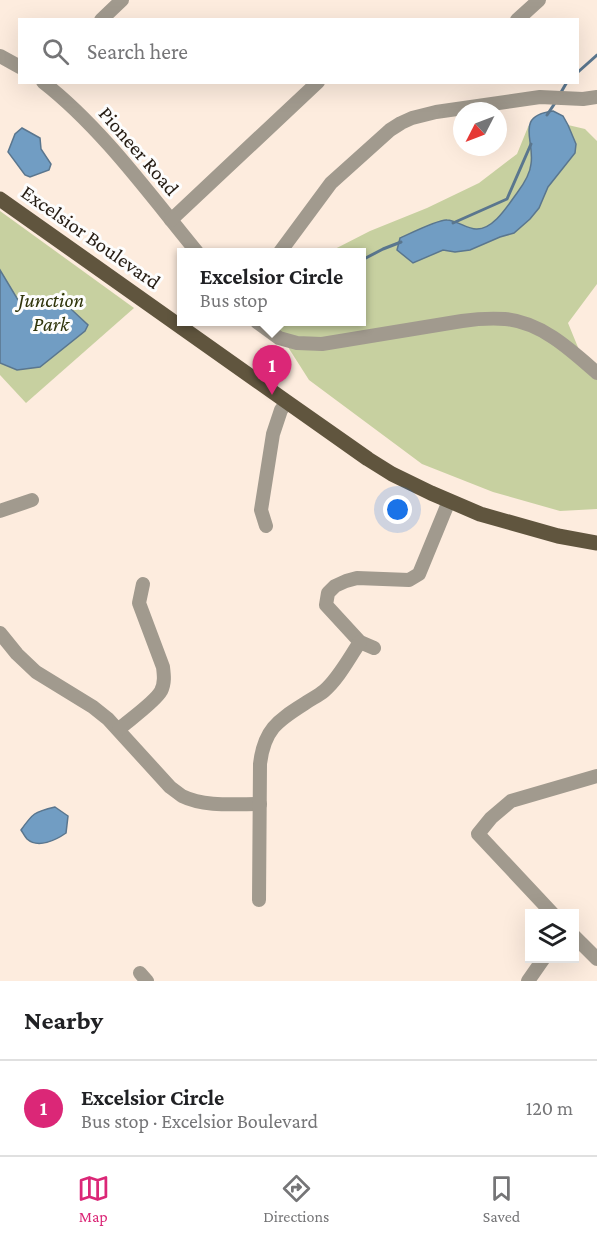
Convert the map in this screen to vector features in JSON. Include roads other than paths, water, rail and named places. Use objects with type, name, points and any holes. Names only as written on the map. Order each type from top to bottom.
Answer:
[{"type":"main road","name":"Excelsior Boulevard","points":[[0,199],[177,325]]},
{"type":"main road","name":"Excelsior Boulevard","points":[[179,326],[392,474],[480,514],[558,536],[597,543]]},
{"type":"street","points":[[103,18],[122,0]]},
{"type":"street","points":[[519,18],[539,0]]},
{"type":"street","points":[[0,56],[18,66]]},
{"type":"street","name":"Pioneer Road","points":[[46,84],[84,119],[194,248]]},
{"type":"street","points":[[171,220],[316,84]]},
{"type":"street","points":[[283,248],[331,183],[390,130],[401,123],[436,112],[540,98],[597,97]]},
{"type":"street","points":[[263,326],[279,338],[297,343],[322,344],[462,321],[485,318],[505,319],[521,322],[549,335],[597,373]]},
{"type":"street","points":[[266,526],[261,510],[273,434],[286,402]]},
{"type":"street","points":[[0,511],[32,500]]},
{"type":"street","points":[[375,648],[360,642],[326,605],[328,593],[335,586],[357,578],[409,580],[419,574],[449,501]]},
{"type":"street","points":[[118,729],[155,699],[164,684],[162,667],[139,603],[143,584]]},
{"type":"street","points":[[0,633],[36,672],[93,707],[118,729],[170,787],[181,795],[210,803],[260,804]]},
{"type":"street","points":[[259,900],[260,764],[267,735],[277,723],[332,682],[360,642]]},
{"type":"street","points":[[548,909],[478,834],[491,818],[511,801],[597,776]]},
{"type":"street","points":[[580,947],[597,959]]},
{"type":"street","points":[[528,981],[541,963]]},
{"type":"water","points":[[553,111],[563,116],[568,125],[576,144],[575,153],[548,187],[539,208],[530,219],[514,233],[470,250],[455,252],[443,250],[413,263],[397,250],[400,238],[443,220],[451,220],[477,229],[495,221],[526,180],[529,172],[531,164],[530,124],[541,114]]},
{"type":"water","points":[[22,128],[40,138],[41,149],[51,164],[49,170],[30,177],[25,175],[8,152],[15,134]]},
{"type":"water","points":[[0,270],[18,300],[29,306],[65,306],[88,325],[85,331],[40,367],[17,370],[0,363]]},
{"type":"water","points":[[55,807],[68,816],[66,833],[52,841],[42,843],[31,842],[27,839],[21,830],[28,820],[38,812]]},
{"type":"waterway","points":[[579,71],[597,55]]},
{"type":"waterway","points":[[560,94],[566,84]]},
{"type":"waterway","points":[[547,115],[555,103]]},
{"type":"waterway","points":[[453,223],[507,199],[531,144]]},
{"type":"waterway","points":[[366,258],[401,242]]},
{"type":"place","name":"Excelsior Circle","points":[[272,395]]},
{"type":"park label","name":"Junction Park","points":[[51,312]]}]
